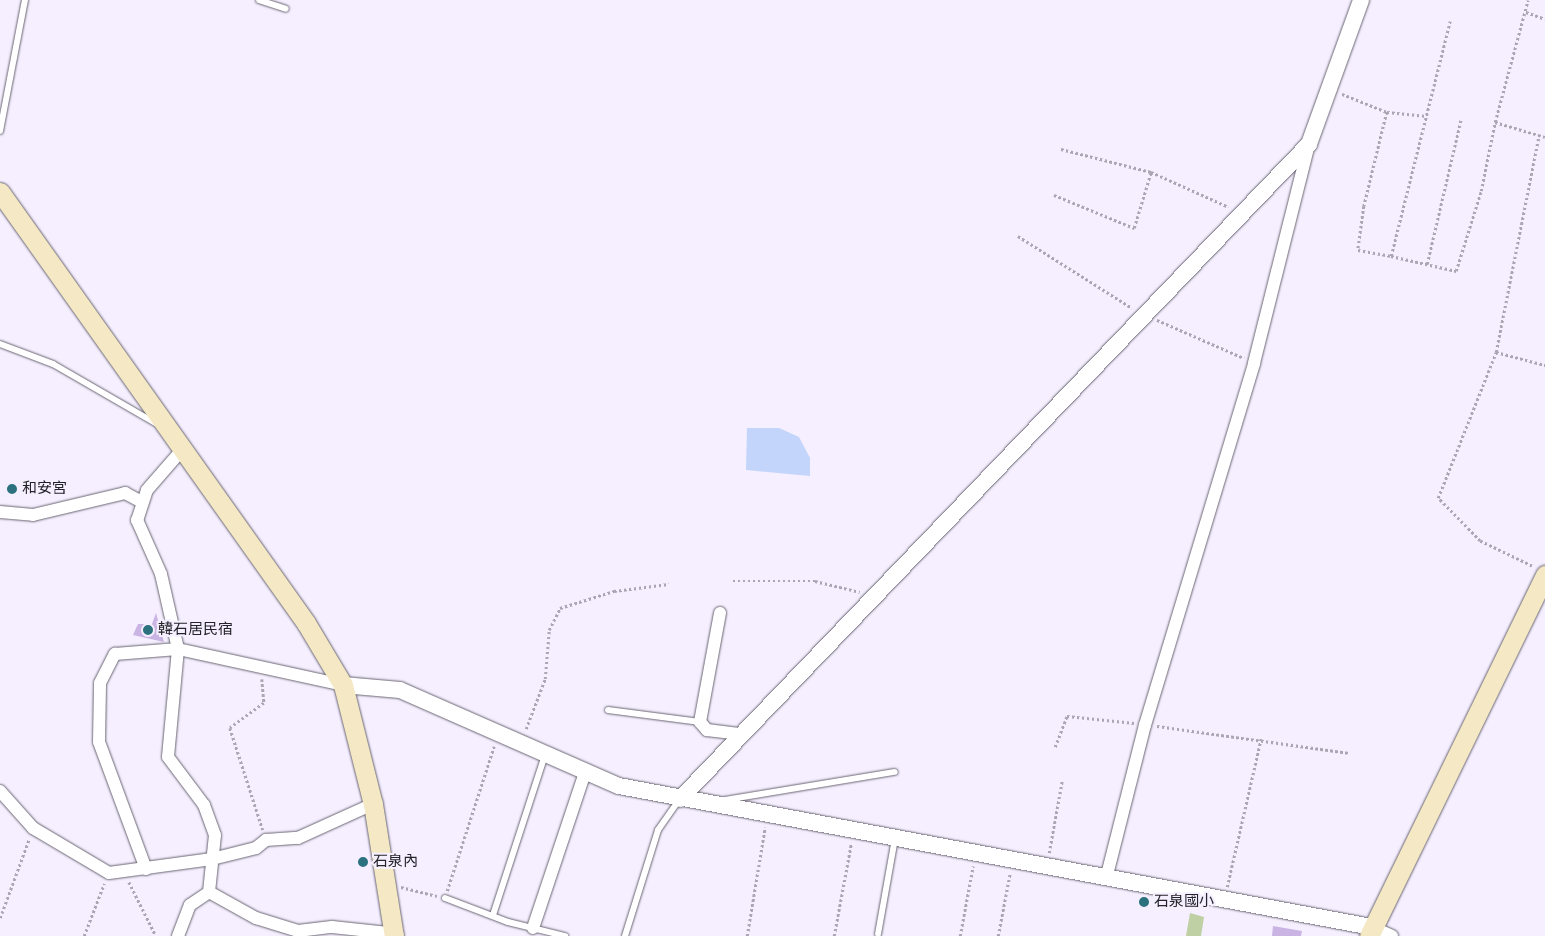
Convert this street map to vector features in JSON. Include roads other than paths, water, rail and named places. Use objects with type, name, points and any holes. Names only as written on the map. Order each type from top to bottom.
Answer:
[{"type":"main road","points":[[0,192],[164,428],[306,623],[343,685],[372,804],[385,883],[396,934]]},
{"type":"main road","points":[[1371,932],[1541,572]]},
{"type":"street","points":[[1108,875],[1145,725],[1254,363],[1310,144],[1360,0]]},
{"type":"street","points":[[680,799],[872,595],[1310,144]]},
{"type":"street","points":[[181,451],[140,502],[137,520],[161,574],[178,650],[168,758],[204,804],[215,834],[209,892]]},
{"type":"street","points":[[0,512],[33,516],[124,493],[140,502]]},
{"type":"street","points":[[720,613],[700,722],[707,730],[740,734]]},
{"type":"street","points":[[146,870],[99,742],[100,683],[115,654],[178,650],[261,665],[343,685],[400,690],[498,731],[585,773],[680,799],[767,812],[1108,875],[1224,898],[1392,936]]},
{"type":"street","points":[[532,928],[585,773]]},
{"type":"street","points":[[0,791],[33,828],[108,873],[146,870],[212,858],[256,848],[266,840],[298,838],[372,804]]},
{"type":"street","points":[[209,892],[256,918],[298,931],[332,927],[396,934]]},
{"type":"street","points":[[178,936],[190,905],[209,892]]},
{"type":"lane","points":[[0,131],[25,0]]},
{"type":"lane","points":[[259,0],[286,9]]},
{"type":"lane","points":[[0,344],[53,364],[164,428]]},
{"type":"lane","points":[[608,710],[700,722]]},
{"type":"lane","points":[[493,915],[545,755]]},
{"type":"lane","points":[[712,803],[895,772]]},
{"type":"lane","points":[[627,936],[658,830],[680,799]]},
{"type":"lane","points":[[878,934],[896,836]]},
{"type":"lane","points":[[445,898],[532,928],[564,936]]},
{"type":"water","points":[[747,428],[779,428],[799,437],[810,458],[810,476],[746,470]]},
{"type":"place","name":"和安宮","points":[[12,489]]},
{"type":"place","name":"韓石居民宿","points":[[148,630]]},
{"type":"place","name":"石泉內","points":[[363,862]]},
{"type":"place","name":"石泉國小","points":[[1144,902]]}]
